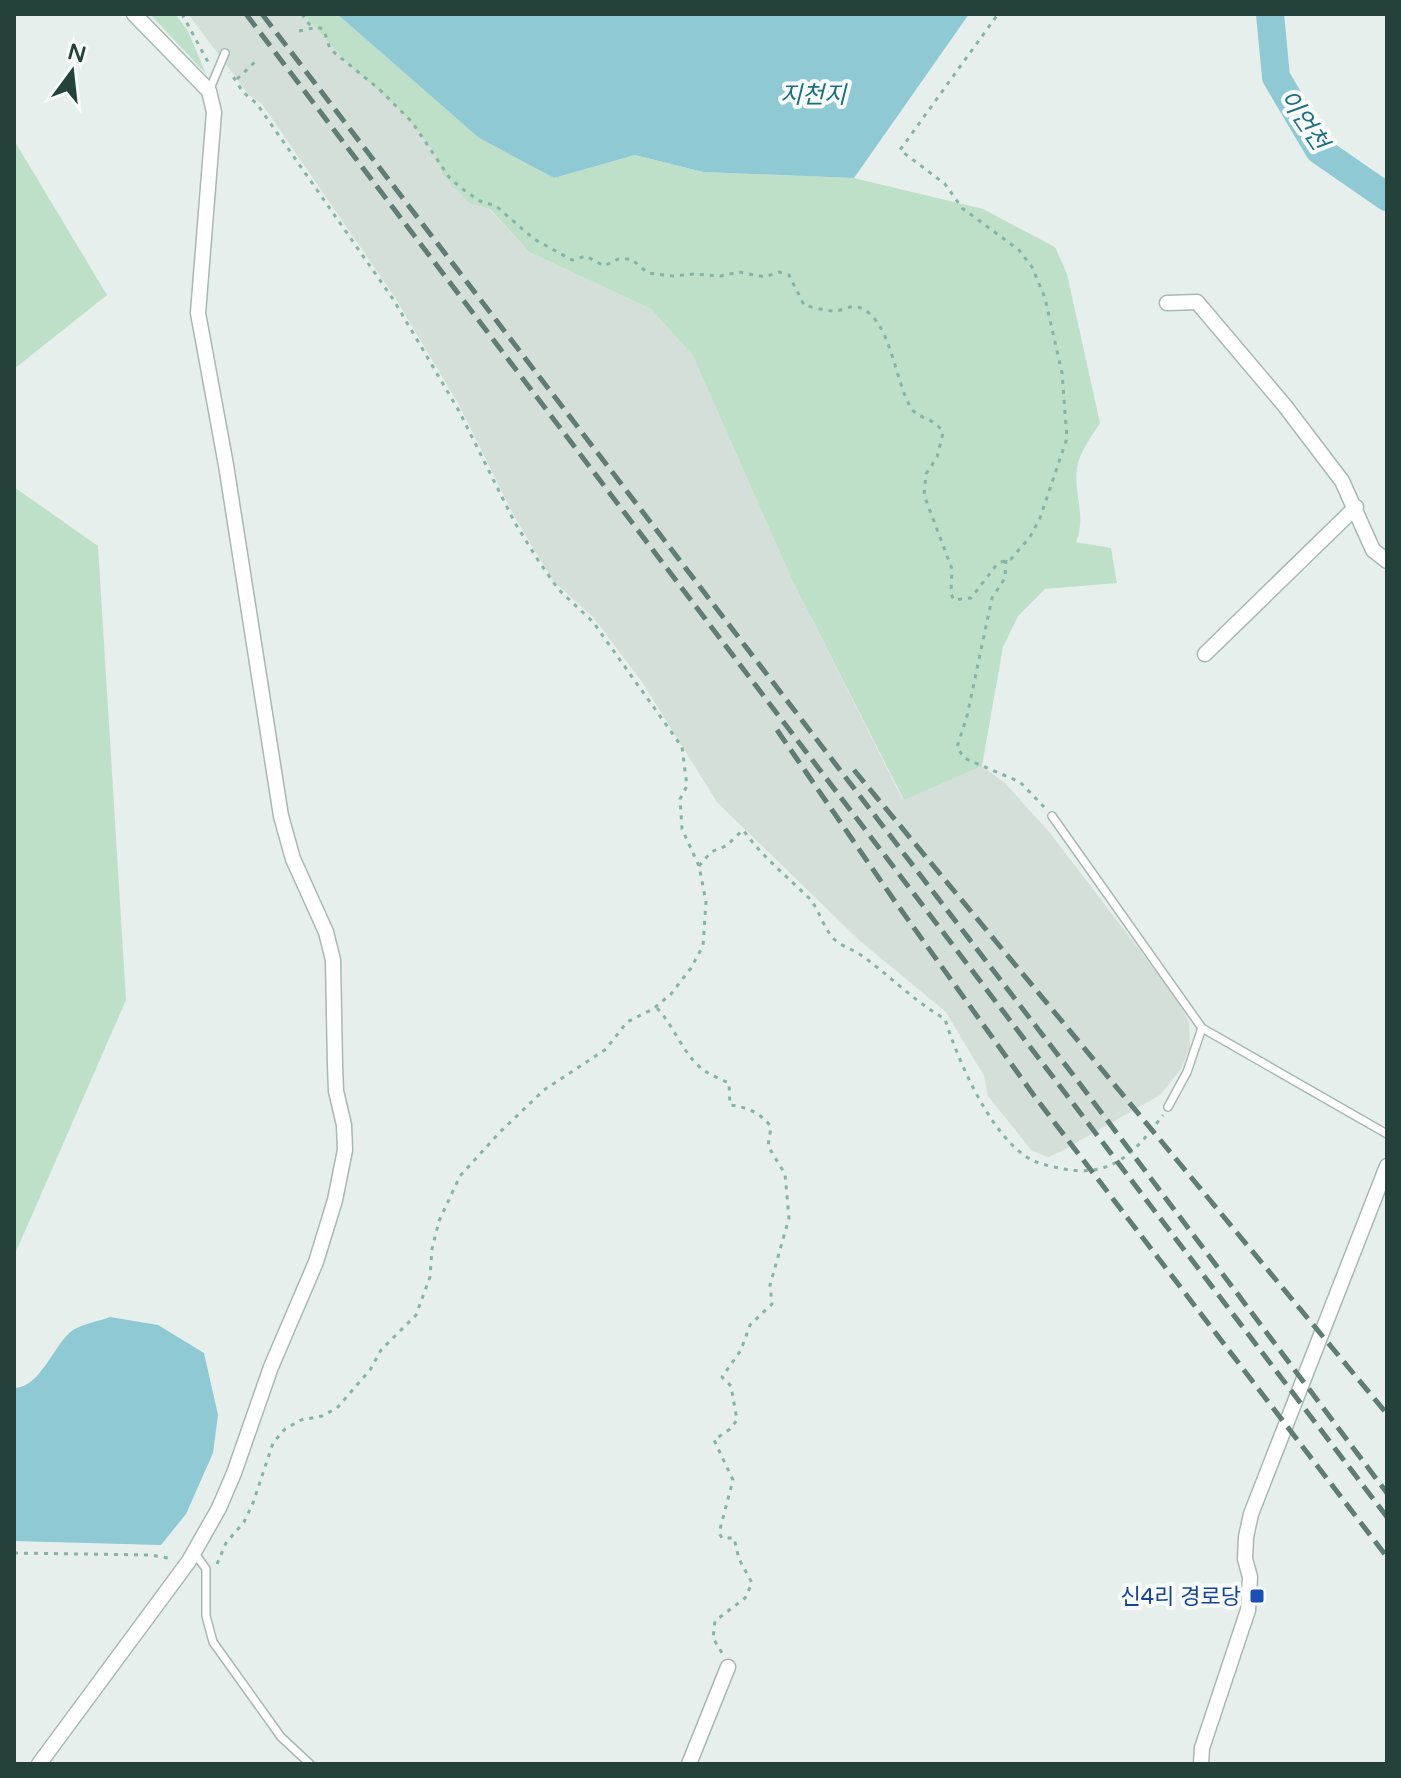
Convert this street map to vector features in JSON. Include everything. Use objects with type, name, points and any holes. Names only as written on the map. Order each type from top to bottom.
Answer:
[{"type":"street","points":[[39,1764],[191,1557],[219,1508],[271,1367],[316,1262],[335,1200],[345,1150],[344,1125],[336,1091],[333,960],[326,932],[293,859],[281,816],[226,465],[198,313],[214,112],[209,91],[134,14]]},
{"type":"street","points":[[1167,303],[1197,302],[1285,406],[1342,481],[1373,550],[1387,561]]},
{"type":"street","points":[[1205,654],[1356,507]]},
{"type":"street","points":[[1201,1764],[1202,1748],[1248,1610],[1250,1577],[1246,1548],[1251,1514],[1387,1166]]},
{"type":"street","points":[[689,1764],[728,1667]]},
{"type":"lane","points":[[209,91],[225,53]]},
{"type":"lane","points":[[1052,816],[1202,1028],[1387,1134]]},
{"type":"lane","points":[[1168,1107],[1187,1072],[1202,1028]]},
{"type":"lane","points":[[191,1557],[206,1569],[206,1616],[213,1642],[281,1737],[310,1764]]},
{"type":"path","points":[[182,14],[212,70],[228,71],[237,79],[243,92],[257,104],[393,299],[449,392],[515,523],[538,560],[558,589],[593,622],[682,747],[687,786],[680,799],[682,829],[699,866],[706,902],[703,946],[671,994],[627,1022],[606,1049],[544,1090],[460,1176],[439,1221],[432,1249],[430,1277],[416,1315],[381,1350],[370,1370],[337,1408],[322,1416],[301,1420],[285,1429],[273,1443],[253,1503],[244,1522],[226,1543],[206,1585]]},
{"type":"path","points":[[302,14],[309,24],[324,30],[330,49],[379,89],[412,122],[449,177],[480,201],[496,206],[553,251],[572,260],[586,256],[604,266],[618,259],[631,259],[648,273],[673,276],[720,276],[739,272],[765,277],[779,272],[789,275],[804,305],[835,311],[855,306],[873,315],[884,333],[900,386],[913,411],[938,424],[943,433],[937,457],[926,474],[924,495],[952,569],[951,594],[954,600],[971,598],[998,563],[1011,559],[1030,537],[1040,518],[1067,438],[1062,373],[1045,298],[1032,267],[1019,250],[962,208],[945,184],[900,150],[998,14]]},
{"type":"path","points":[[299,31],[318,27]]},
{"type":"path","points":[[237,79],[257,60]]},
{"type":"path","points":[[1006,560],[1005,578],[992,598],[967,716],[957,747],[964,758],[1020,782],[1052,816]]},
{"type":"path","points":[[699,866],[711,852],[726,846],[743,830],[758,851],[811,900],[823,926],[837,942],[859,954],[913,994],[926,1008],[945,1019],[957,1058],[990,1117],[1013,1146],[1034,1161],[1083,1172],[1107,1168],[1140,1146],[1168,1107]]},
{"type":"path","points":[[656,1006],[673,1025],[687,1054],[704,1071],[729,1083],[730,1105],[746,1106],[768,1122],[771,1127],[768,1146],[785,1174],[787,1192],[789,1218],[770,1285],[772,1304],[750,1325],[741,1350],[722,1377],[731,1386],[737,1420],[714,1440],[733,1480],[719,1533],[722,1538],[734,1538],[739,1559],[752,1583],[745,1598],[715,1621],[713,1638],[721,1648],[723,1661],[728,1667]]},
{"type":"path","points":[[14,1553],[191,1557]]},
{"type":"shaded area","points":[[188,14],[303,14],[351,67],[402,112],[435,153],[442,174],[469,202],[489,209],[529,252],[651,309],[693,356],[792,580],[903,800],[982,766],[1005,783],[1050,833],[1177,999],[1189,1022],[1190,1048],[1181,1069],[1160,1095],[1060,1152],[1048,1157],[1032,1151],[988,1096],[984,1076],[946,1012],[860,941],[717,802],[642,682],[593,617],[553,581],[513,514],[459,405],[394,296],[262,104],[249,95]]},
{"type":"green space","points":[[150,14],[175,14],[188,31],[206,74]]},
{"type":"green space","points":[[303,14],[337,14],[479,138],[554,178],[635,155],[703,172],[854,178],[983,209],[1055,247],[1067,274],[1100,423],[1078,462],[1080,523],[1076,542],[1111,548],[1117,583],[1045,589],[1018,616],[1003,647],[982,766],[904,800],[792,580],[693,356],[651,309],[529,252],[490,209],[469,203],[442,174],[435,153],[402,112],[351,67]]},
{"type":"green space","points":[[14,140],[107,295],[14,369]]},
{"type":"green space","points":[[14,487],[98,546],[126,1000],[15,1254]]},
{"type":"water","name":"지천지","points":[[337,14],[969,14],[854,178],[703,172],[635,155],[554,178],[479,138]]},
{"type":"water","points":[[110,1317],[158,1325],[204,1353],[218,1415],[213,1453],[186,1514],[161,1545],[14,1541],[14,1388],[32,1381],[73,1330]]},
{"type":"waterway","name":"이언천","points":[[1270,14],[1276,77],[1319,150],[1387,197]]},
{"type":"railway","points":[[246,14],[1387,1517]]},
{"type":"railway","points":[[262,14],[1077,1080],[1387,1493]]},
{"type":"railway","points":[[777,730],[1035,1097],[1387,1557]]},
{"type":"railway","points":[[854,770],[1387,1414]]},
{"type":"place","name":"신4리 경로당","points":[[1257,1596]]}]
